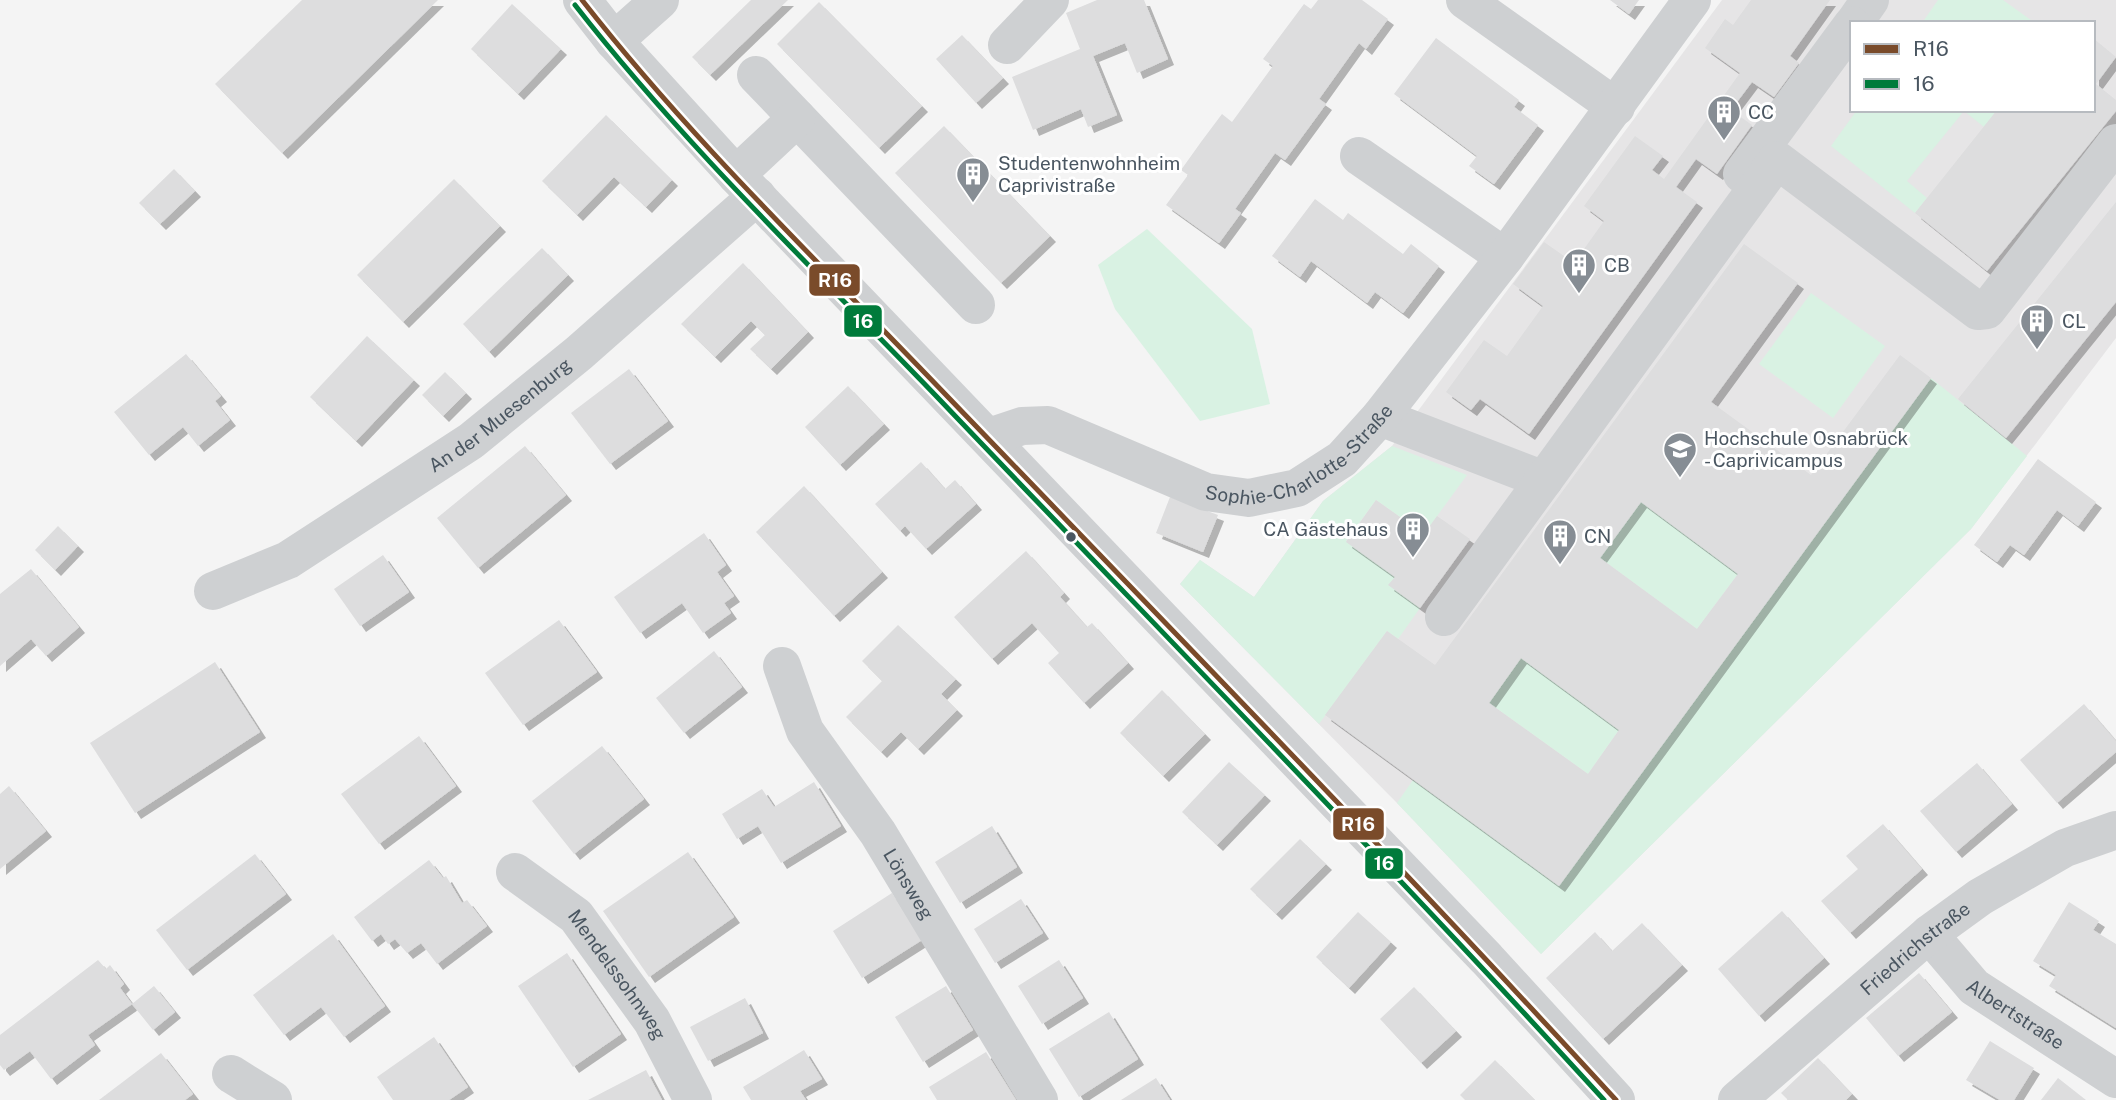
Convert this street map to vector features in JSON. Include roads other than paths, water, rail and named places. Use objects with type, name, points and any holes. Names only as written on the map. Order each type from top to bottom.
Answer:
[{"type":"street","points":[[582,0],[614,41],[746,186],[1487,959],[1616,1100]]},
{"type":"street","points":[[614,41],[660,0]]},
{"type":"street","points":[[1007,44],[1050,0]]},
{"type":"street","points":[[1465,0],[1616,107]]},
{"type":"street","name":"Sophie-Charlotte-Straße","points":[[989,437],[1022,426],[1048,425],[1206,492],[1249,498],[1297,488],[1342,458],[1380,417],[1505,257],[1692,0]]},
{"type":"street","points":[[1855,21],[1870,0]]},
{"type":"street","points":[[1444,617],[1534,476],[1850,28]]},
{"type":"street","points":[[756,75],[976,305]]},
{"type":"street","name":"An der Muesenburg","points":[[213,591],[288,560],[471,441],[579,353],[746,186],[797,118]]},
{"type":"street","points":[[1534,476],[1777,160],[1978,311],[1987,310],[2116,144]]},
{"type":"street","points":[[1359,156],[1505,257]]},
{"type":"street","points":[[1380,417],[1534,476]]},
{"type":"street","name":"Lönsweg","points":[[782,666],[805,731],[878,833],[1039,1100]]},
{"type":"street","name":"Friedrichstraße","points":[[1737,1100],[1929,934],[1979,897],[2065,848],[2116,830]]},
{"type":"street","name":"Mendelssohnweg","points":[[514,872],[576,916],[652,1021],[693,1100]]},
{"type":"street","name":"Albertstraße","points":[[1929,934],[1974,987],[2116,1079]]},
{"type":"street","points":[[231,1074],[273,1100]]},
{"type":"place","name":"CC","points":[[1724,142]]},
{"type":"place","name":"Studentenwohnheim Caprivistraße","points":[[973,204]]},
{"type":"place","name":"CB","points":[[1579,295]]},
{"type":"place","name":"CL","points":[[2037,351]]},
{"type":"place","name":"Hochschule Osnabrück - Caprivicampus","points":[[1680,479]]},
{"type":"place","name":"CA Gästehaus","points":[[1413,559]]},
{"type":"place","name":"CN","points":[[1560,566]]}]
